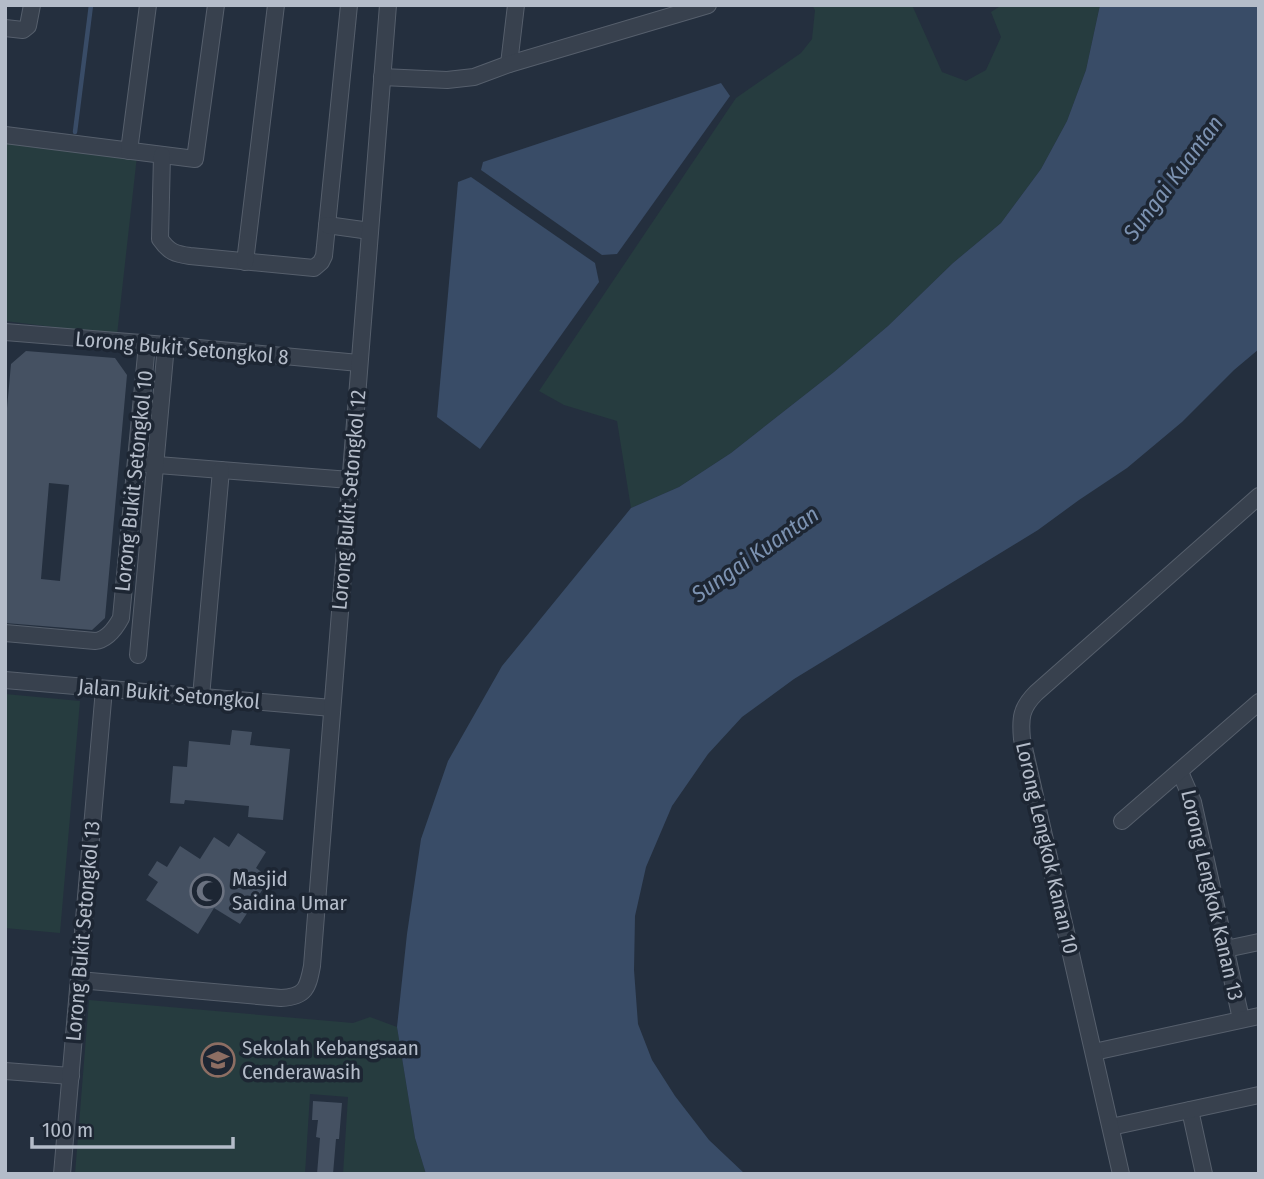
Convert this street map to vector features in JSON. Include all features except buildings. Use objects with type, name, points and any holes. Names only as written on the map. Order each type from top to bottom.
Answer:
[{"type":"street","points":[[5,28],[23,30],[28,26],[32,5]]},
{"type":"street","points":[[129,151],[148,5]]},
{"type":"street","points":[[5,135],[195,159],[216,5]]},
{"type":"street","points":[[245,262],[276,5]]},
{"type":"street","points":[[162,155],[160,239],[175,254],[314,268],[324,256],[349,5]]},
{"type":"street","name":"Lorong Bukit Setongkol 12","points":[[79,980],[281,998],[295,997],[308,985],[312,966],[388,5]]},
{"type":"street","points":[[509,64],[516,5]]},
{"type":"street","points":[[382,77],[447,80],[474,77],[509,64],[708,5]]},
{"type":"street","points":[[327,225],[370,231]]},
{"type":"street","name":"Lorong Bukit Setongkol 8","points":[[5,332],[359,363]]},
{"type":"street","name":"Lorong Bukit Setongkol 10","points":[[5,633],[103,640],[121,618],[147,344]]},
{"type":"street","points":[[138,655],[166,345]]},
{"type":"street","points":[[136,463],[350,480]]},
{"type":"street","points":[[201,697],[221,470]]},
{"type":"street","name":"Lorong Lengkok Kanan 10","points":[[1121,1174],[1022,739],[1022,714],[1027,702],[1036,693],[1259,496]]},
{"type":"street","name":"Jalan Bukit Setongkol","points":[[5,680],[332,708]]},
{"type":"street","name":"Lorong Bukit Setongkol 13","points":[[62,1174],[104,689]]},
{"type":"street","points":[[1122,821],[1259,702]]},
{"type":"street","name":"Lorong Lengkok Kanan 13","points":[[1180,772],[1193,802],[1241,1019]]},
{"type":"street","points":[[1226,949],[1259,942]]},
{"type":"street","points":[[1094,1052],[1259,1016]]},
{"type":"street","points":[[5,1070],[71,1076]]},
{"type":"street","points":[[1111,1128],[1259,1095]]},
{"type":"street","points":[[1190,1110],[1205,1174]]},
{"type":"green space","points":[[812,5],[912,5],[942,72],[966,81],[986,70],[1001,37],[991,12],[1002,5],[1100,5],[1086,70],[1067,121],[1041,169],[1001,223],[953,263],[888,326],[834,372],[731,453],[679,487],[631,508],[617,421],[564,405],[539,391],[736,98],[801,53],[812,39],[815,10]]},
{"type":"green space","points":[[5,140],[137,156],[117,335],[5,321]]},
{"type":"green space","points":[[5,694],[80,701],[60,933],[5,928]]},
{"type":"green space","name":"Sekolah Kebangsaan Cenderawasih","points":[[89,1000],[353,1023],[370,1017],[397,1027],[415,1138],[426,1174],[343,1174],[348,1097],[310,1094],[305,1174],[75,1174]]},
{"type":"water","name":"Sungai Kuantan","points":[[1100,5],[1259,5],[1259,349],[1182,422],[1127,468],[1038,530],[794,679],[742,717],[708,754],[672,806],[646,867],[635,916],[634,970],[638,1024],[652,1060],[675,1096],[709,1140],[745,1174],[426,1174],[415,1138],[397,1027],[421,839],[448,761],[502,666],[631,508],[679,487],[731,453],[888,326],[953,263],[1001,223],[1041,169],[1067,121],[1086,70]]},
{"type":"water","points":[[721,83],[730,96],[617,254],[602,255],[481,170],[483,162]]},
{"type":"water","points":[[471,177],[595,263],[599,282],[480,449],[437,417],[458,182]]},
{"type":"waterway","points":[[75,132],[91,5]]},
{"type":"place","name":"Masjid Saidina Umar","points":[[207,891]]},
{"type":"place","name":"Sekolah Kebangsaan Cenderawasih","points":[[218,1060]]}]
